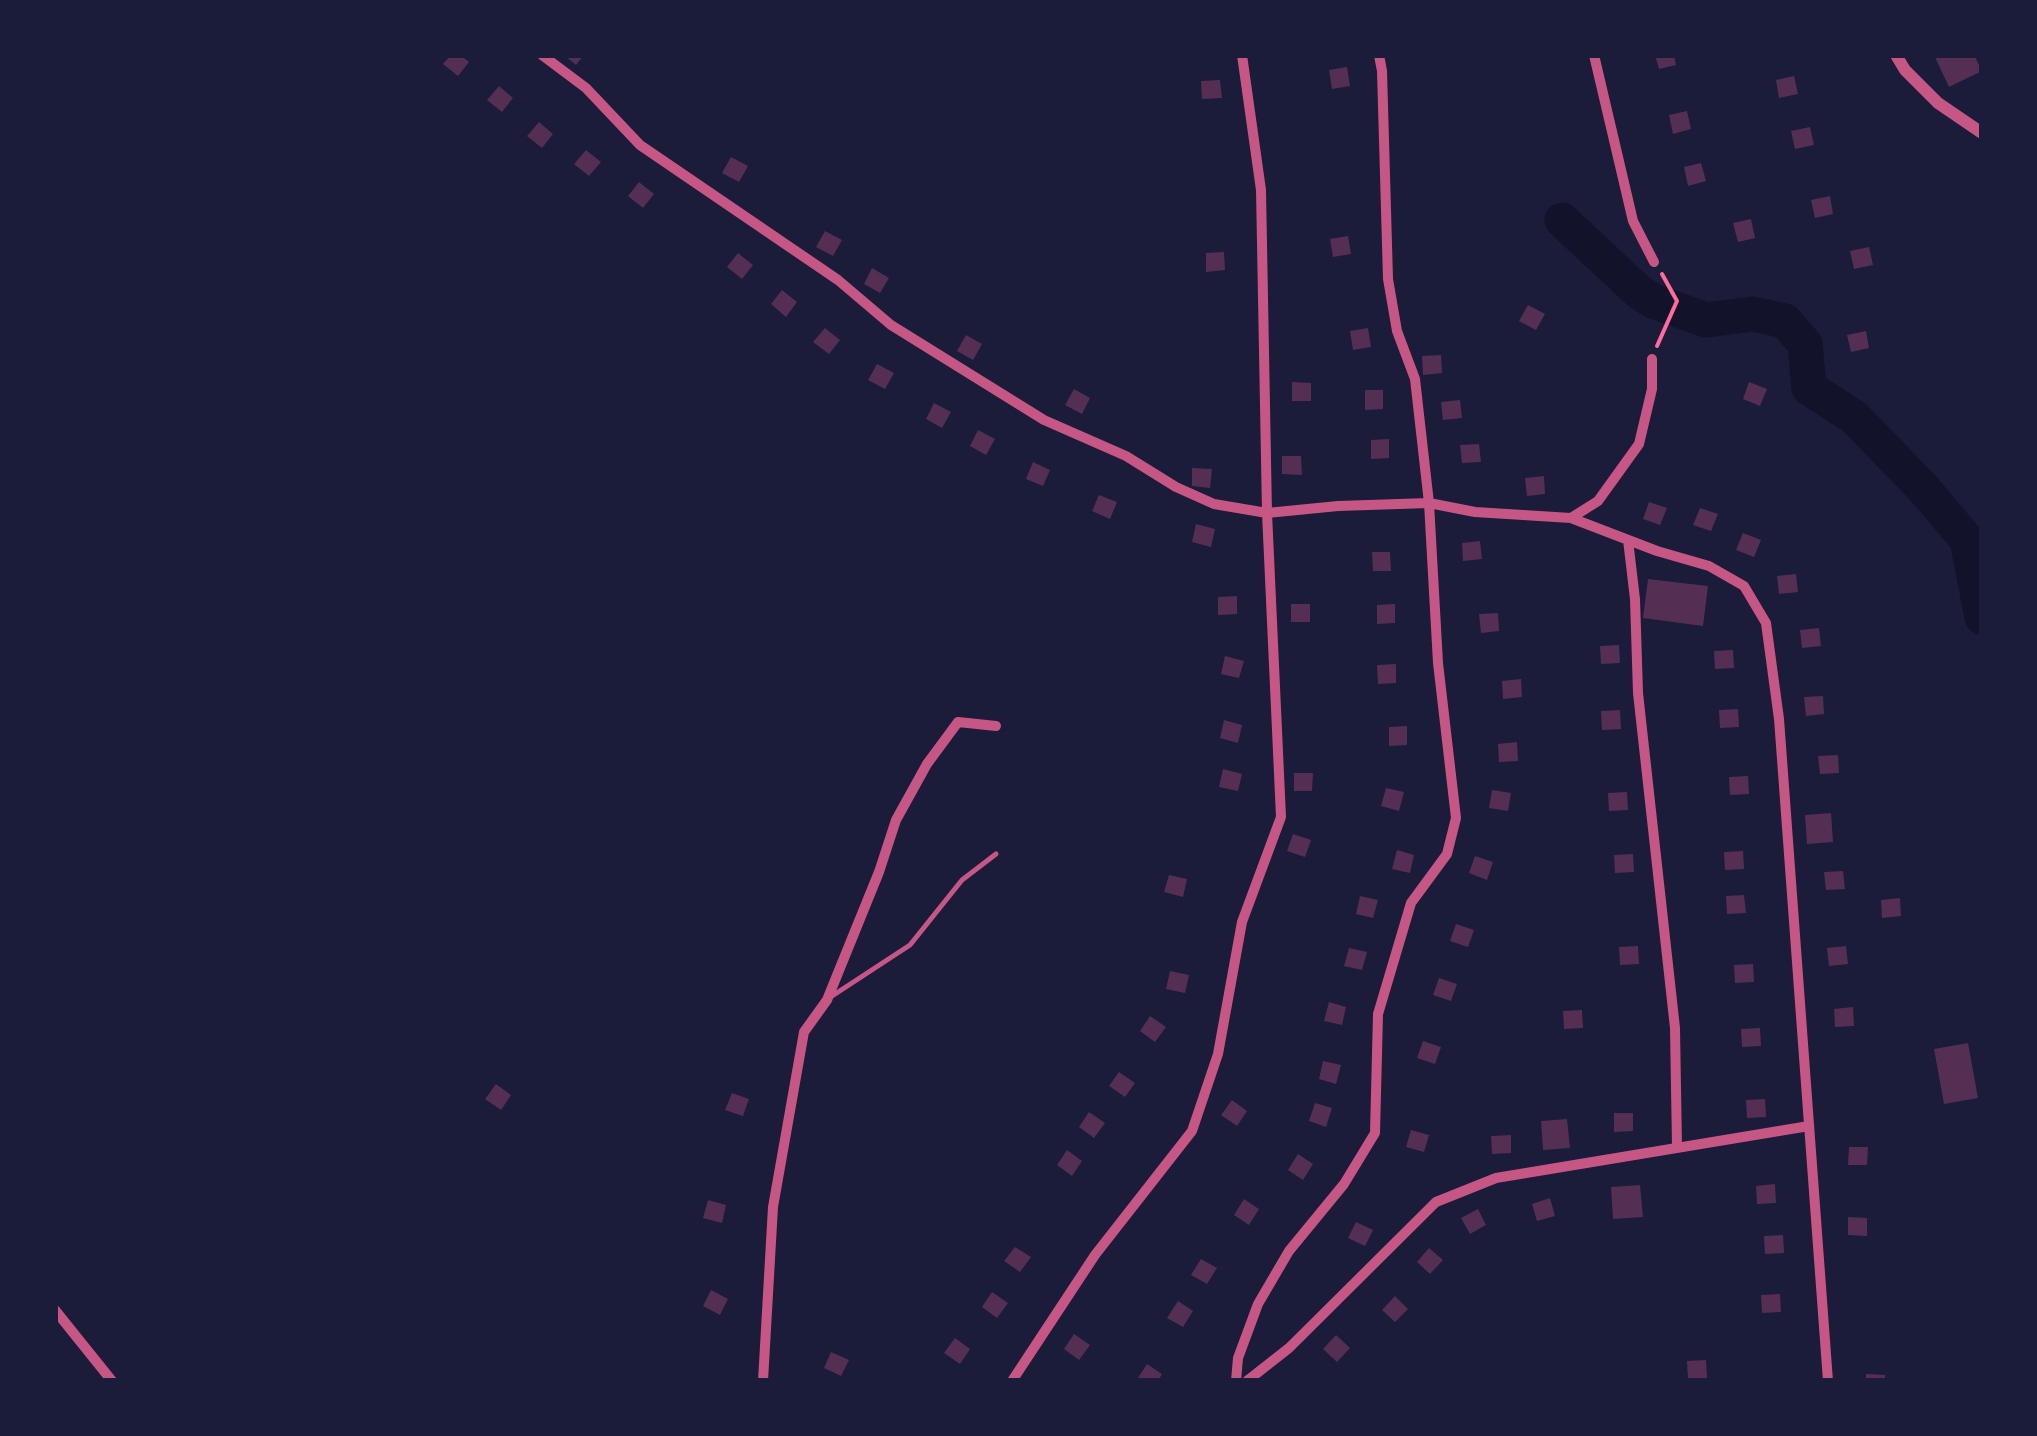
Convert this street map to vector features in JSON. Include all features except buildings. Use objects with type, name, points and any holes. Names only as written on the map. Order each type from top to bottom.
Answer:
[{"type":"street","points":[[542,55],[586,88],[640,145],[838,280],[892,325],[956,368],[1044,420],[1126,456],[1176,487],[1214,504],[1267,513],[1430,503],[1474,512],[1571,518],[1709,566],[1744,586],[1766,623],[1780,720],[1828,1381]]},
{"type":"street","points":[[1012,1381],[1095,1255],[1192,1131],[1218,1054],[1242,922],[1281,817],[1267,513],[1261,190],[1242,55]]},
{"type":"street","points":[[1236,1381],[1238,1358],[1258,1304],[1289,1250],[1344,1184],[1375,1134],[1378,1014],[1411,903],[1448,854],[1456,818],[1438,663],[1430,503],[1415,380],[1397,330],[1388,278],[1379,55]]},
{"type":"street","points":[[1594,55],[1632,221],[1654,262]]},
{"type":"street","points":[[1896,55],[1938,104],[1982,133]]},
{"type":"street","points":[[1571,518],[1598,501],[1639,444],[1652,389],[1652,359]]},
{"type":"street","points":[[1628,540],[1635,599],[1638,694],[1675,1028],[1676,1147]]},
{"type":"street","points":[[763,1381],[773,1207],[804,1032],[827,1000],[896,820],[927,764],[958,722],[996,726]]},
{"type":"street","points":[[1247,1381],[1289,1348],[1436,1202],[1496,1178],[1809,1126]]},
{"type":"street","points":[[55,1310],[112,1381]]},
{"type":"lane","points":[[827,1000],[910,945],[962,880],[996,854]]},
{"type":"path","points":[[1652,359],[1677,302],[1654,262]]},
{"type":"waterway","points":[[1562,220],[1653,301],[1706,320],[1753,314],[1785,321],[1805,344],[1809,388],[1854,417],[1967,540],[1982,617]]}]
